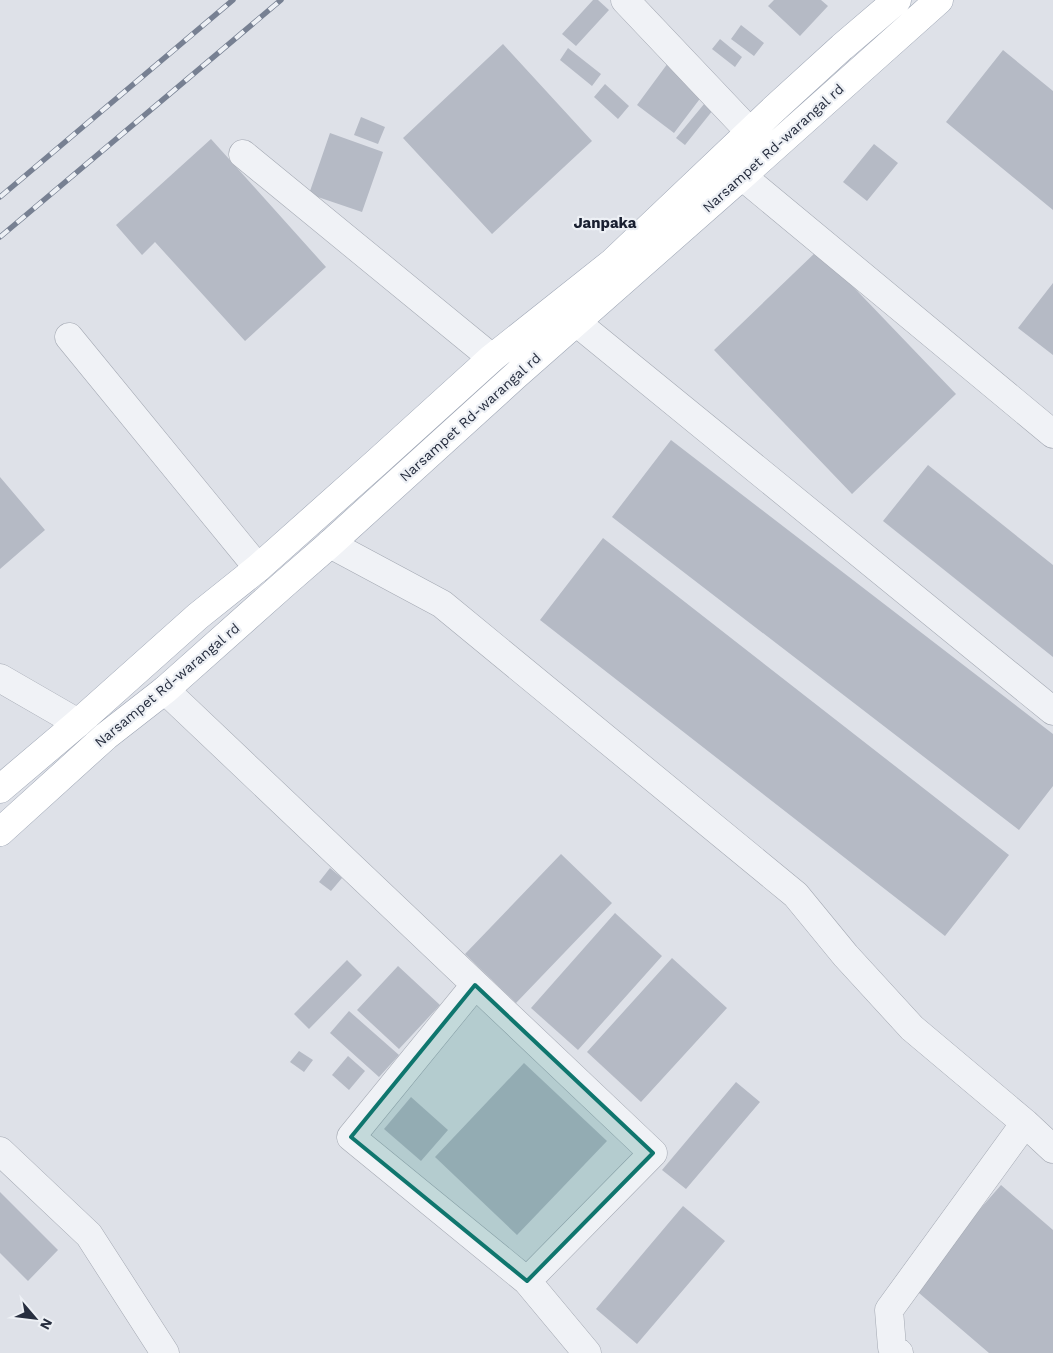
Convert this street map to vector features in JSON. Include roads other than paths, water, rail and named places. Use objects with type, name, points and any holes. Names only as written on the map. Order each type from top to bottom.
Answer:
[{"type":"main road","name":"Narsampet Rd-warangal rd","points":[[0,789],[78,723],[198,616],[258,568],[492,358],[613,262],[842,47],[897,0]]},
{"type":"main road","name":"Narsampet Rd-warangal rd","points":[[0,832],[106,736],[165,690],[330,544],[576,322],[939,0]]},
{"type":"street","points":[[625,0],[750,132]]},
{"type":"street","points":[[243,154],[492,358]]},
{"type":"street","points":[[742,176],[1053,434]]},
{"type":"street","points":[[576,322],[1053,711]]},
{"type":"street","points":[[69,337],[258,568]]},
{"type":"street","points":[[330,544],[442,604],[796,896],[846,956],[912,1028],[1053,1149]]},
{"type":"street","points":[[0,678],[78,723]]},
{"type":"street","points":[[165,690],[653,1153],[527,1281]]},
{"type":"street","points":[[476,985],[351,1137],[527,1281],[586,1353]]},
{"type":"street","points":[[899,1353],[892,1347],[889,1310],[1024,1123]]},
{"type":"street","points":[[0,1152],[89,1235],[165,1353]]},
{"type":"railway","points":[[0,197],[233,0]]},
{"type":"railway","points":[[0,237],[281,0]]},
{"type":"district","name":"Janpaka","points":[[605,223]]}]
